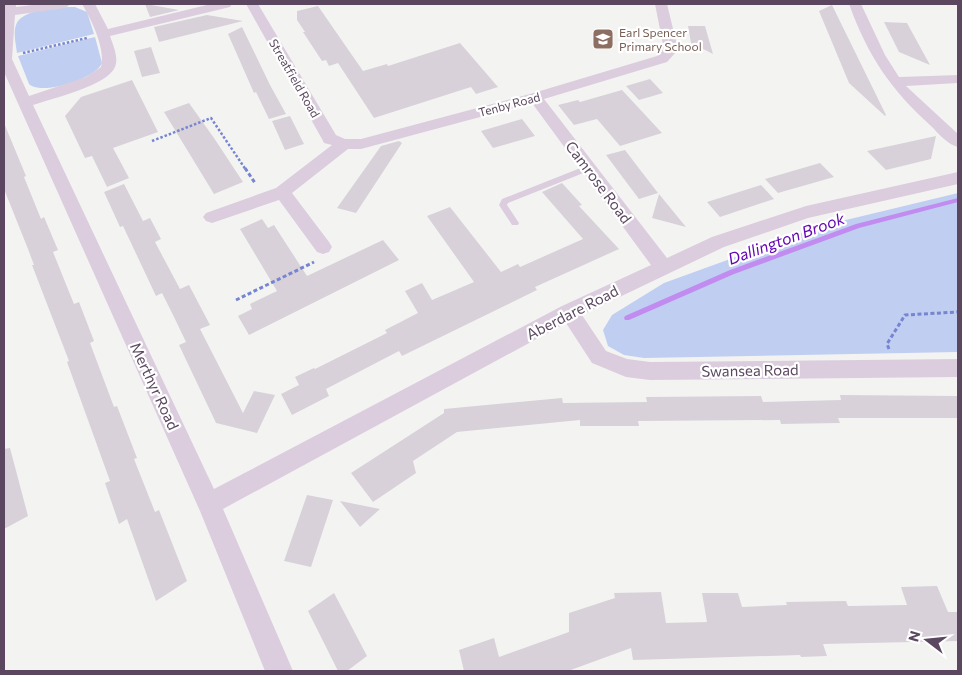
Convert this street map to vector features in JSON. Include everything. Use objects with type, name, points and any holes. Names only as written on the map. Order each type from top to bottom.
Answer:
[{"type":"street","points":[[4,59],[10,8],[64,4]]},
{"type":"street","points":[[26,102],[91,80],[108,68],[109,58],[102,34],[94,9],[88,4]]},
{"type":"street","points":[[102,34],[226,4]]},
{"type":"street","name":"Streatfield Road","points":[[252,4],[330,139],[344,144]]},
{"type":"street","name":"Tenby Road","points":[[344,144],[361,144],[535,97],[662,59],[669,52],[670,45],[661,4]]},
{"type":"street","points":[[854,4],[895,82],[958,142]]},
{"type":"street","name":"Merthyr Road","points":[[4,59],[26,102],[209,504],[280,671]]},
{"type":"street","points":[[895,82],[958,80]]},
{"type":"street","name":"Camrose Road","points":[[535,97],[663,267]]},
{"type":"street","points":[[212,217],[282,192],[344,144]]},
{"type":"street","name":"Aberdare Road","points":[[209,504],[569,312],[718,242],[806,212],[958,178]]},
{"type":"street","points":[[282,192],[323,247]]},
{"type":"street","name":"Swansea Road","points":[[569,312],[599,357],[626,368],[650,371],[958,368]]},
{"type":"lane","points":[[516,223],[504,205],[505,201],[588,168]]},
{"type":"path","points":[[4,59],[102,34]]},
{"type":"path","points":[[152,140],[212,118],[266,198]]},
{"type":"path","points":[[236,300],[330,254],[323,247]]},
{"type":"path","points":[[898,369],[887,344],[905,315],[958,312]]},
{"type":"shaded area","points":[[75,7],[87,12],[94,34],[17,53],[16,25],[25,15],[42,10]]},
{"type":"shaded area","points":[[95,37],[102,63],[90,75],[56,87],[35,87],[29,84],[18,56]]},
{"type":"shaded area","points":[[958,193],[958,352],[644,358],[624,355],[608,346],[603,330],[612,315],[664,283],[821,226]]},
{"type":"building","points":[[146,4],[179,10],[150,17]]},
{"type":"building","points":[[832,5],[885,116],[849,83],[819,11]]},
{"type":"building","points":[[318,6],[363,71],[387,64],[388,66],[460,43],[498,87],[476,94],[471,87],[374,118],[338,63],[329,66],[326,60],[322,61],[297,20],[297,11]]},
{"type":"building","points":[[207,15],[243,21],[159,42],[154,27]]},
{"type":"building","points":[[884,22],[907,23],[930,65],[899,52]]},
{"type":"building","points":[[688,26],[705,26],[713,54],[691,43]]},
{"type":"building","points":[[242,27],[286,114],[269,119],[256,92],[254,93],[228,34]]},
{"type":"building","points":[[151,47],[160,73],[142,77],[134,51]]},
{"type":"building","points":[[650,79],[663,93],[639,100],[626,86]]},
{"type":"building","points":[[132,80],[158,132],[113,148],[129,178],[107,187],[92,156],[85,158],[65,116],[81,97]]},
{"type":"building","points":[[622,90],[662,133],[620,146],[597,119],[574,125],[558,105],[578,100],[580,102]]},
{"type":"building","points":[[189,103],[243,182],[214,194],[164,112]]},
{"type":"building","points":[[290,116],[304,144],[285,150],[272,121]]},
{"type":"building","points":[[522,119],[535,136],[493,148],[481,131]]},
{"type":"building","points":[[4,123],[41,219],[44,217],[58,250],[53,252],[74,304],[79,302],[94,341],[90,343],[114,407],[117,406],[137,458],[134,459],[155,512],[159,510],[187,581],[156,601],[127,519],[119,524],[105,483],[110,481],[67,362],[69,361],[4,189]]},
{"type":"building","points":[[936,136],[931,159],[886,170],[867,151]]},
{"type":"building","points":[[399,141],[402,143],[356,213],[337,208],[381,146]]},
{"type":"building","points":[[625,150],[658,193],[639,199],[606,155]]},
{"type":"building","points":[[820,163],[834,177],[778,193],[765,179]]},
{"type":"building","points":[[562,183],[582,205],[579,206],[619,249],[535,287],[537,290],[402,356],[399,351],[326,389],[329,396],[292,415],[281,394],[299,385],[295,377],[387,333],[385,330],[418,313],[405,291],[422,283],[432,300],[474,282],[427,216],[450,207],[501,272],[518,264],[520,267],[583,239],[542,192]]},
{"type":"building","points":[[124,184],[143,221],[150,218],[161,239],[155,242],[180,289],[189,285],[210,325],[200,329],[243,413],[254,391],[275,395],[257,433],[216,423],[179,345],[186,342],[174,317],[162,293],[156,296],[123,226],[120,227],[104,192]]},
{"type":"building","points":[[761,185],[774,199],[720,217],[707,202]]},
{"type":"building","points":[[659,194],[686,227],[652,218]]},
{"type":"building","points":[[262,219],[268,228],[274,225],[307,276],[383,240],[399,260],[249,335],[238,316],[252,309],[250,304],[277,291],[240,229]]},
{"type":"building","points":[[840,395],[958,396],[958,418],[838,418],[840,423],[781,424],[780,420],[638,421],[639,426],[580,426],[580,420],[457,432],[413,461],[416,473],[373,502],[351,473],[444,413],[444,409],[562,398],[563,403],[647,402],[646,397],[761,396],[763,402],[841,400]]},
{"type":"building","points":[[10,448],[28,516],[4,529],[4,449]]},
{"type":"building","points":[[307,495],[333,500],[311,567],[284,561]]},
{"type":"building","points":[[340,501],[380,509],[360,527]]},
{"type":"building","points":[[937,586],[948,612],[958,612],[958,641],[823,644],[827,656],[801,657],[800,655],[633,660],[631,648],[568,671],[464,671],[459,650],[494,638],[499,657],[569,632],[569,613],[615,598],[614,593],[661,592],[666,623],[707,622],[702,593],[738,593],[742,607],[787,605],[786,602],[846,601],[848,606],[907,605],[901,587]]},
{"type":"building","points":[[334,593],[367,656],[347,671],[338,671],[308,611]]},
{"type":"waterway","name":"Dallington Brook","points":[[627,318],[732,272],[858,226],[958,200]]},
{"type":"place","name":"Earl Spencer Primary School","points":[[603,39]]}]
